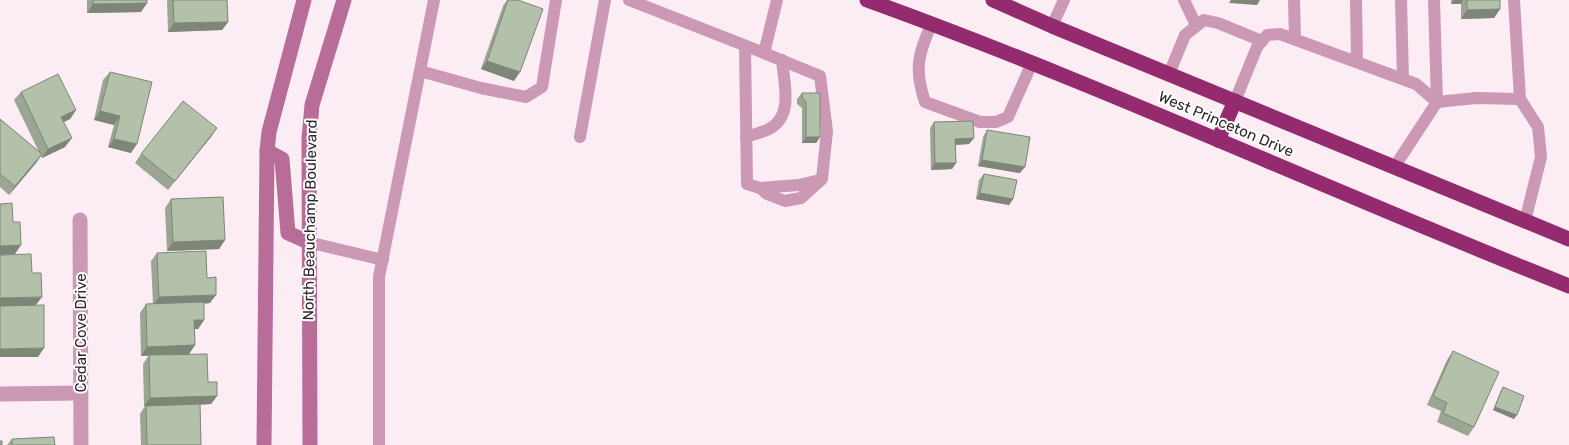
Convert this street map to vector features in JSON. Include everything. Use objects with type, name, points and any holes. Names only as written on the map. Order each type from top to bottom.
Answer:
[{"type":"highway","name":"West Princeton Drive","points":[[867,0],[932,22],[1569,286]]},
{"type":"highway","name":"West Princeton Drive","points":[[993,0],[1569,239]]},
{"type":"highway","points":[[1218,140],[1235,101]]},
{"type":"street","points":[[264,445],[267,151],[269,132],[304,0]]},
{"type":"street","name":"North Beauchamp Boulevard","points":[[310,445],[308,171],[312,105],[344,0]]},
{"type":"street","points":[[267,151],[282,159],[288,233],[308,242]]},
{"type":"street","name":"Cedar Cove Drive","points":[[80,220],[81,445]]},
{"type":"street","points":[[0,394],[81,393]]},
{"type":"lane","points":[[379,445],[379,277],[434,0]]},
{"type":"lane","points":[[420,71],[481,88],[526,97],[542,87],[556,0]]},
{"type":"lane","points":[[580,138],[605,0]]},
{"type":"lane","points":[[629,0],[782,60],[820,76],[827,131],[822,179],[801,198],[785,201],[767,194],[760,188],[747,184],[745,46]]},
{"type":"lane","points":[[764,53],[777,0]]},
{"type":"lane","points":[[1052,26],[1064,0]]},
{"type":"lane","points":[[1184,0],[1196,26]]},
{"type":"lane","points":[[1294,0],[1295,39]]},
{"type":"lane","points":[[1356,0],[1357,62]]},
{"type":"lane","points":[[1401,0],[1403,79]]},
{"type":"lane","points":[[1395,166],[1437,102],[1434,0]]},
{"type":"lane","points":[[1514,0],[1520,99],[1538,127],[1541,158],[1525,221]]},
{"type":"lane","points":[[1169,74],[1185,35],[1204,20],[1218,22],[1262,41]]},
{"type":"lane","points":[[932,22],[923,42],[918,68],[924,102],[980,122],[996,122],[1008,117],[1032,63]]},
{"type":"lane","points":[[1235,101],[1257,47],[1267,35],[1280,34],[1416,84],[1437,102],[1476,98],[1520,99]]},
{"type":"lane","points":[[746,136],[769,129],[782,118],[786,110],[782,60]]},
{"type":"lane","points":[[308,242],[383,260]]},
{"type":"building","points":[[93,0],[147,0],[147,3],[93,4]]},
{"type":"building","points":[[173,0],[227,0],[228,22],[174,23]]},
{"type":"building","points":[[508,0],[518,0],[543,9],[520,72],[487,61]]},
{"type":"building","points":[[1467,0],[1500,0],[1500,9],[1467,10]]},
{"type":"building","points":[[110,72],[152,82],[137,144],[114,139],[120,116],[100,111]]},
{"type":"building","points":[[58,74],[76,110],[61,117],[72,138],[48,149],[21,92]]},
{"type":"building","points":[[802,93],[820,93],[820,137],[806,137],[806,102],[802,97]]},
{"type":"building","points":[[183,101],[217,128],[175,181],[141,154]]},
{"type":"building","points":[[0,119],[42,154],[15,186],[0,174]]},
{"type":"building","points":[[973,121],[974,138],[955,139],[956,163],[935,163],[934,122]]},
{"type":"building","points":[[987,130],[1030,137],[1025,167],[982,160]]},
{"type":"building","points":[[984,174],[1017,180],[1013,199],[980,193]]},
{"type":"building","points":[[223,197],[225,240],[173,242],[171,199]]},
{"type":"building","points":[[12,203],[13,222],[20,222],[21,245],[0,246],[0,204]]},
{"type":"building","points":[[206,251],[207,278],[216,277],[216,295],[159,297],[157,253]]},
{"type":"building","points":[[31,254],[32,273],[41,273],[42,297],[0,298],[0,255]]},
{"type":"building","points":[[204,302],[204,320],[194,320],[195,345],[147,347],[146,304]]},
{"type":"building","points":[[44,305],[44,348],[0,349],[0,306]]},
{"type":"building","points":[[1453,351],[1499,372],[1474,427],[1443,413],[1447,403],[1433,396]]},
{"type":"building","points":[[207,354],[208,382],[217,382],[217,396],[150,398],[149,355]]},
{"type":"building","points":[[1503,387],[1524,396],[1517,415],[1495,407]]},
{"type":"building","points":[[200,404],[201,445],[147,445],[146,406]]},
{"type":"building","points":[[54,437],[55,445],[12,445],[12,439]]}]
